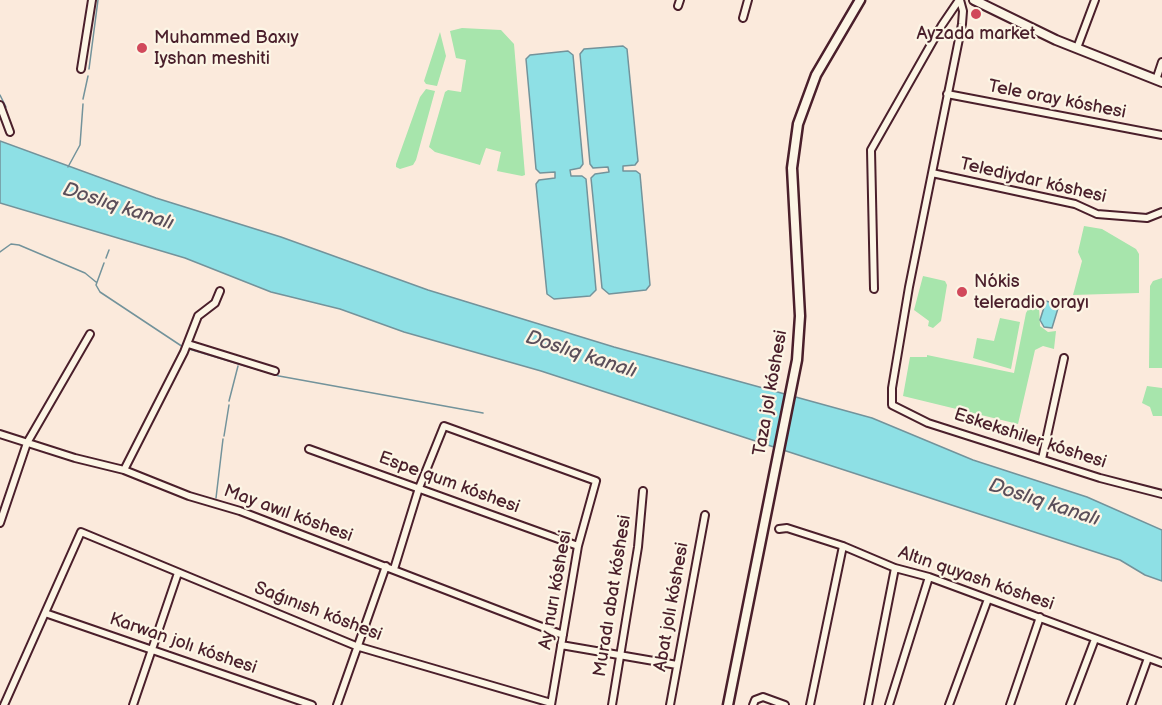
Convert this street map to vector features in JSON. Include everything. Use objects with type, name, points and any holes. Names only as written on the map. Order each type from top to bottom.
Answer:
[{"type":"main road","name":"Taza jol kóshesi","points":[[728,705],[797,360],[800,316],[792,168],[798,123],[816,75],[860,0]]},
{"type":"street","points":[[81,69],[92,0]]},
{"type":"street","points":[[743,18],[748,0]]},
{"type":"street","points":[[874,289],[871,150],[942,25],[959,0]]},
{"type":"street","name":"Telediydar kóshesi","points":[[892,405],[892,388],[962,24],[963,11],[959,0]]},
{"type":"street","points":[[974,0],[1077,48],[1159,81],[1162,62]]},
{"type":"street","points":[[1077,48],[1095,0]]},
{"type":"street","name":"Tele oray kóshesi","points":[[947,94],[1162,135]]},
{"type":"street","points":[[0,105],[10,132]]},
{"type":"street","name":"Telediydar kóshesi","points":[[932,173],[1075,204],[1097,214],[1147,218],[1162,212]]},
{"type":"street","points":[[124,470],[188,344],[198,316],[215,303],[220,291]]},
{"type":"street","points":[[0,523],[27,443],[90,334]]},
{"type":"street","points":[[188,344],[275,371]]},
{"type":"street","points":[[1042,459],[1064,358]]},
{"type":"street","name":"Eskekshiler kóshesi","points":[[892,405],[928,423],[1162,495]]},
{"type":"street","name":"Ay nurı kóshesi","points":[[419,488],[444,426],[596,481],[578,546],[551,704]]},
{"type":"street","name":"May awıl kóshesi","points":[[0,434],[124,470],[189,496],[240,511],[563,634]]},
{"type":"street","name":"Espe qum kóshesi","points":[[309,449],[578,546]]},
{"type":"street","points":[[394,569],[419,488]]},
{"type":"street","name":"Muradı abat kóshesi","points":[[612,705],[618,654],[638,548],[644,490]]},
{"type":"street","name":"Abat jolı kóshesi","points":[[670,705],[705,515]]},
{"type":"street","name":"Altın quyash kóshesi","points":[[778,528],[787,528],[843,546],[896,568],[1040,617],[1162,663]]},
{"type":"street","name":"Saǵınısh kóshesi","points":[[45,613],[81,532],[356,646],[551,704]]},
{"type":"street","points":[[810,705],[843,546]]},
{"type":"street","points":[[338,705],[356,646],[386,566]]},
{"type":"street","points":[[868,705],[896,568]]},
{"type":"street","points":[[133,705],[178,573]]},
{"type":"street","points":[[889,705],[929,578]]},
{"type":"street","points":[[949,705],[988,599]]},
{"type":"street","points":[[4,705],[45,613]]},
{"type":"street","name":"Karwan jolı kóshesi","points":[[45,613],[153,648],[312,705]]},
{"type":"street","points":[[1010,705],[1040,617]]},
{"type":"street","points":[[1070,705],[1095,639]]},
{"type":"street","points":[[561,645],[677,665]]},
{"type":"street","points":[[1131,705],[1148,658]]},
{"type":"street","points":[[753,705],[755,700],[763,697],[785,705]]},
{"type":"green space","points":[[462,28],[501,30],[514,44],[525,175],[497,171],[501,152],[486,148],[480,165],[435,152],[429,147],[445,92],[448,90],[461,92],[466,60],[456,58],[450,31]]},
{"type":"green space","points":[[440,32],[446,56],[437,86],[426,84],[424,81]]},
{"type":"green space","points":[[426,89],[435,91],[416,160],[413,165],[400,169],[396,167],[396,164],[420,97]]},
{"type":"green space","points":[[1084,226],[1102,229],[1136,249],[1139,254],[1139,293],[1073,295],[1082,261],[1078,252]]},
{"type":"green space","points":[[923,276],[945,281],[947,285],[941,321],[933,328],[928,326],[929,321],[914,310]]},
{"type":"green space","points":[[1162,278],[1162,368],[1149,368],[1150,286],[1153,281]]},
{"type":"green space","points":[[1030,306],[1039,306],[1040,326],[1048,332],[1056,331],[1054,349],[1043,346],[1035,350],[1018,424],[903,396],[910,357],[927,357],[927,355],[1014,373],[1026,313]]},
{"type":"green space","points":[[1000,318],[1020,322],[1011,369],[973,358],[977,338],[994,341]]},
{"type":"green space","points":[[1147,386],[1162,388],[1162,416],[1153,416],[1150,407],[1142,403]]},
{"type":"water","points":[[623,46],[627,49],[638,161],[635,165],[623,166],[623,171],[636,171],[640,174],[650,285],[646,290],[609,294],[602,288],[591,178],[595,174],[609,172],[608,167],[593,168],[590,164],[580,54],[584,49]]},
{"type":"water","points":[[568,51],[573,55],[583,164],[580,168],[570,170],[571,176],[582,176],[586,179],[596,290],[590,296],[554,299],[547,294],[536,184],[539,180],[555,178],[555,172],[540,173],[536,169],[526,59],[530,55]]},
{"type":"water","name":"Doslıq kanalı","points":[[0,141],[156,198],[281,237],[428,290],[614,347],[872,418],[973,460],[1087,497],[1162,530],[1162,581],[1145,575],[1120,560],[541,371],[404,332],[340,309],[271,292],[185,258],[0,203]]},
{"type":"water","points":[[1046,301],[1059,305],[1052,328],[1044,327],[1040,320]]},
{"type":"waterway","points":[[89,69],[98,0]]},
{"type":"waterway","points":[[83,99],[88,76]]},
{"type":"waterway","points":[[0,95],[6,107]]},
{"type":"waterway","points":[[68,167],[80,145],[83,104]]},
{"type":"waterway","points":[[0,252],[11,244],[19,245],[85,273],[96,282]]},
{"type":"waterway","points":[[106,258],[109,250]]},
{"type":"waterway","points":[[104,263],[96,285],[100,292],[183,347]]},
{"type":"waterway","points":[[189,349],[279,376],[483,413]]},
{"type":"waterway","points":[[229,401],[238,366]]},
{"type":"waterway","points":[[224,436],[229,405]]},
{"type":"waterway","points":[[216,498],[223,439]]},
{"type":"place","name":"Ayzada market","points":[[976,14]]},
{"type":"place","name":"Muhammed Baxıy Iyshan meshiti","points":[[142,48]]},
{"type":"place","name":"Nókis teleradio orayı","points":[[962,292]]}]
